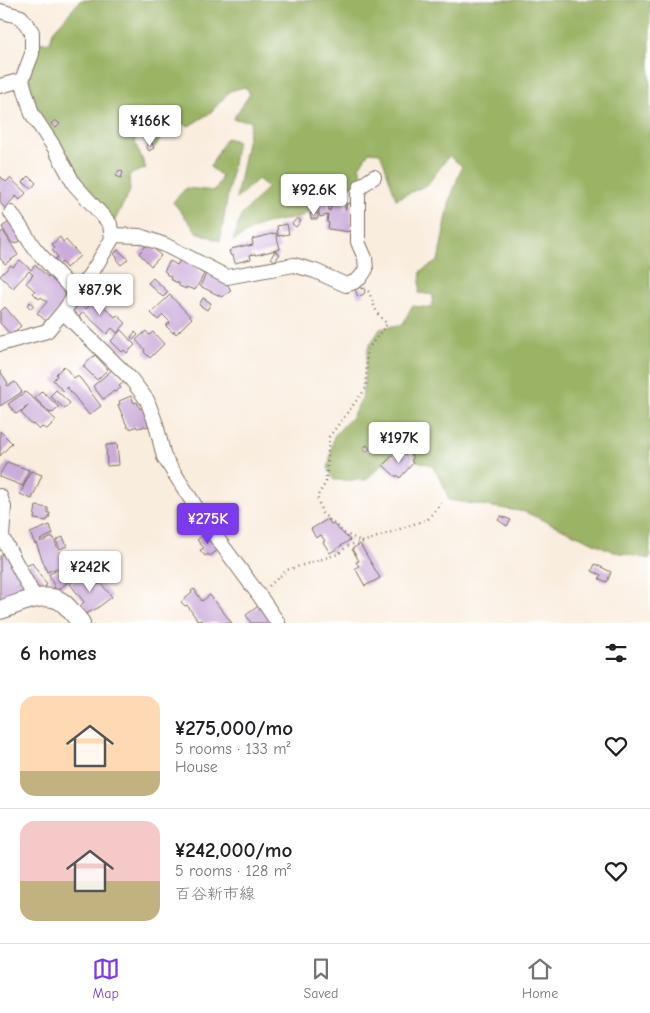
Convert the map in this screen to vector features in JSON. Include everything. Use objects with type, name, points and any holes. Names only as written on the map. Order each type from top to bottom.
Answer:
[{"type":"main road","points":[[0,610],[35,598],[50,596],[63,602],[81,623]]},
{"type":"street","points":[[0,11],[21,17],[32,32],[32,54],[22,80],[32,114],[54,147],[74,184],[110,224],[112,235],[108,247],[94,269],[47,331],[0,344]]},
{"type":"street","points":[[0,86],[22,80]]},
{"type":"street","points":[[112,235],[140,236],[157,242],[226,277],[294,265],[316,270],[346,285],[360,278],[366,269],[365,258],[358,242],[358,193],[361,186],[374,177]]},
{"type":"street","points":[[11,213],[35,249],[76,294]]},
{"type":"street","points":[[63,312],[131,378],[147,400],[156,424],[164,457],[208,526],[278,623]]},
{"type":"street","points":[[0,496],[4,508],[2,537],[35,598]]},
{"type":"path","points":[[357,280],[369,292],[377,312],[387,324],[367,350],[366,388],[329,436],[326,482],[317,497],[322,512],[344,533],[363,542]]},
{"type":"path","points":[[259,595],[287,570],[338,554],[349,545],[363,542],[428,519],[442,502]]},
{"type":"green space","points":[[81,0],[650,0],[650,559],[614,552],[525,512],[449,500],[442,481],[431,465],[417,461],[412,449],[396,451],[366,480],[334,480],[328,469],[334,436],[352,417],[362,398],[368,348],[380,329],[403,324],[412,306],[432,308],[433,295],[419,293],[421,271],[438,261],[450,200],[462,166],[449,156],[427,185],[396,199],[380,153],[369,152],[359,167],[364,179],[300,217],[262,224],[233,241],[241,216],[268,187],[258,179],[236,199],[251,121],[233,119],[250,94],[245,87],[230,91],[210,113],[189,126],[174,120],[155,147],[134,132],[135,143],[146,168],[129,175],[130,191],[114,222],[88,190],[37,108],[29,78],[37,43],[50,42],[53,31]]},
{"type":"green space","points":[[226,138],[237,141],[220,241],[197,232],[173,202],[186,188],[215,191],[222,176],[210,167]]},
{"type":"building","points":[[55,120],[60,124],[56,128],[51,124]]},
{"type":"building","points":[[152,143],[154,148],[149,151],[146,146]]},
{"type":"building","points":[[119,170],[123,172],[121,178],[116,176]]},
{"type":"building","points":[[0,176],[6,182],[10,178],[26,193],[20,200],[16,196],[5,208],[0,203]]},
{"type":"building","points":[[29,176],[36,183],[31,189],[23,182]]},
{"type":"building","points":[[327,200],[329,211],[332,200],[345,202],[345,209],[347,203],[352,204],[351,232],[328,229],[328,215],[320,217],[316,202]]},
{"type":"building","points":[[310,213],[318,213],[318,219],[311,219]]},
{"type":"building","points":[[297,218],[301,221],[296,227],[292,224]]},
{"type":"building","points":[[12,220],[24,238],[15,244],[12,243],[2,227]]},
{"type":"building","points":[[287,224],[289,234],[278,236],[277,226]]},
{"type":"building","points":[[3,231],[18,255],[5,264],[0,259],[0,233]]},
{"type":"building","points":[[276,233],[280,249],[250,255],[251,259],[235,263],[233,255],[231,256],[229,251],[231,249],[253,245],[252,239]]},
{"type":"building","points":[[60,237],[63,242],[66,240],[80,256],[66,268],[62,262],[59,265],[55,259],[58,257],[52,250],[55,248],[52,244]]},
{"type":"building","points":[[149,243],[161,256],[151,266],[139,253]]},
{"type":"building","points":[[118,250],[128,259],[121,265],[114,254]]},
{"type":"building","points":[[275,251],[280,254],[275,261],[271,258]]},
{"type":"building","points":[[182,258],[200,268],[199,271],[204,274],[195,290],[179,286],[164,271],[170,261],[177,265]]},
{"type":"building","points":[[20,260],[31,270],[35,265],[48,277],[50,275],[72,296],[47,322],[37,313],[47,302],[41,297],[39,299],[33,293],[35,291],[26,283],[33,275],[29,271],[13,288],[0,276],[11,265],[13,267]]},
{"type":"building","points":[[207,272],[226,281],[231,291],[222,297],[200,286]]},
{"type":"building","points":[[153,278],[168,292],[163,297],[148,283]]},
{"type":"building","points":[[116,286],[125,295],[117,302],[109,294]]},
{"type":"building","points":[[361,287],[361,289],[364,288],[365,292],[358,297],[355,289]]},
{"type":"building","points":[[170,295],[192,318],[176,334],[166,326],[170,322],[163,315],[158,320],[151,313]]},
{"type":"building","points":[[203,298],[211,303],[207,310],[199,305]]},
{"type":"building","points":[[96,299],[115,317],[117,315],[126,323],[117,333],[112,328],[107,334],[83,312],[78,318],[70,311],[78,302],[86,309]]},
{"type":"building","points":[[30,302],[34,306],[31,309],[27,305]]},
{"type":"building","points":[[5,307],[21,326],[11,335],[0,323],[0,312]]},
{"type":"building","points":[[121,330],[135,345],[127,353],[124,350],[122,352],[111,341]]},
{"type":"building","points":[[146,331],[149,335],[153,332],[164,344],[150,358],[136,340]]},
{"type":"building","points":[[135,332],[138,335],[133,340],[131,337]]},
{"type":"building","points":[[95,355],[108,369],[97,380],[83,366]]},
{"type":"building","points":[[64,366],[74,378],[77,376],[80,378],[101,406],[89,415],[67,387],[63,391],[53,380]]},
{"type":"building","points":[[113,369],[124,382],[119,386],[121,388],[103,399],[93,386]]},
{"type":"building","points":[[0,371],[8,386],[15,382],[22,392],[0,406]]},
{"type":"building","points":[[56,390],[70,403],[65,409],[50,396]]},
{"type":"building","points":[[42,391],[59,407],[53,413],[50,413],[35,398]]},
{"type":"building","points":[[25,392],[56,420],[47,429],[42,427],[39,430],[21,413],[28,406],[16,414],[8,404]]},
{"type":"building","points":[[131,396],[134,403],[137,402],[140,409],[144,407],[152,425],[128,428],[118,405],[120,404],[119,401]]},
{"type":"building","points":[[0,431],[12,443],[0,456]]},
{"type":"building","points":[[117,444],[119,465],[107,466],[106,445]]},
{"type":"building","points":[[367,445],[370,449],[366,452],[363,448]]},
{"type":"building","points":[[400,450],[405,455],[408,452],[414,457],[411,461],[413,463],[400,478],[397,475],[396,477],[383,465]]},
{"type":"building","points":[[7,462],[29,470],[23,486],[0,477]]},
{"type":"building","points":[[31,471],[42,475],[32,499],[20,494]]},
{"type":"building","points":[[36,506],[48,508],[48,513],[50,513],[47,521],[34,519]]},
{"type":"building","points":[[501,516],[511,520],[507,526],[498,520]]},
{"type":"building","points":[[328,519],[331,524],[350,540],[330,553],[321,535],[316,538],[311,529]]},
{"type":"building","points":[[50,525],[53,534],[40,540],[40,542],[53,537],[61,556],[67,554],[70,563],[47,572],[36,543],[30,533]]},
{"type":"building","points":[[206,533],[219,549],[210,556],[208,554],[205,556],[200,550],[204,548],[197,540]]},
{"type":"building","points":[[63,537],[67,546],[60,549],[56,540]]},
{"type":"building","points":[[360,544],[380,578],[365,586],[355,568],[359,566],[356,562],[359,561],[352,549]]},
{"type":"building","points":[[6,552],[29,591],[0,604],[0,556]]},
{"type":"building","points":[[99,560],[102,565],[91,573],[88,568]]},
{"type":"building","points":[[32,563],[47,585],[45,586],[47,589],[37,592],[23,568]]},
{"type":"building","points":[[595,564],[611,572],[607,582],[599,579],[601,575],[592,571]]},
{"type":"building","points":[[70,565],[75,577],[56,591],[49,574]]},
{"type":"building","points":[[86,571],[99,585],[101,583],[112,597],[96,609],[85,614],[80,606],[84,602],[70,584]]},
{"type":"building","points":[[194,589],[202,601],[210,595],[232,623],[203,623],[201,620],[198,621],[187,605],[185,606],[181,602]]},
{"type":"building","points":[[261,604],[273,623],[251,623],[246,615]]}]
